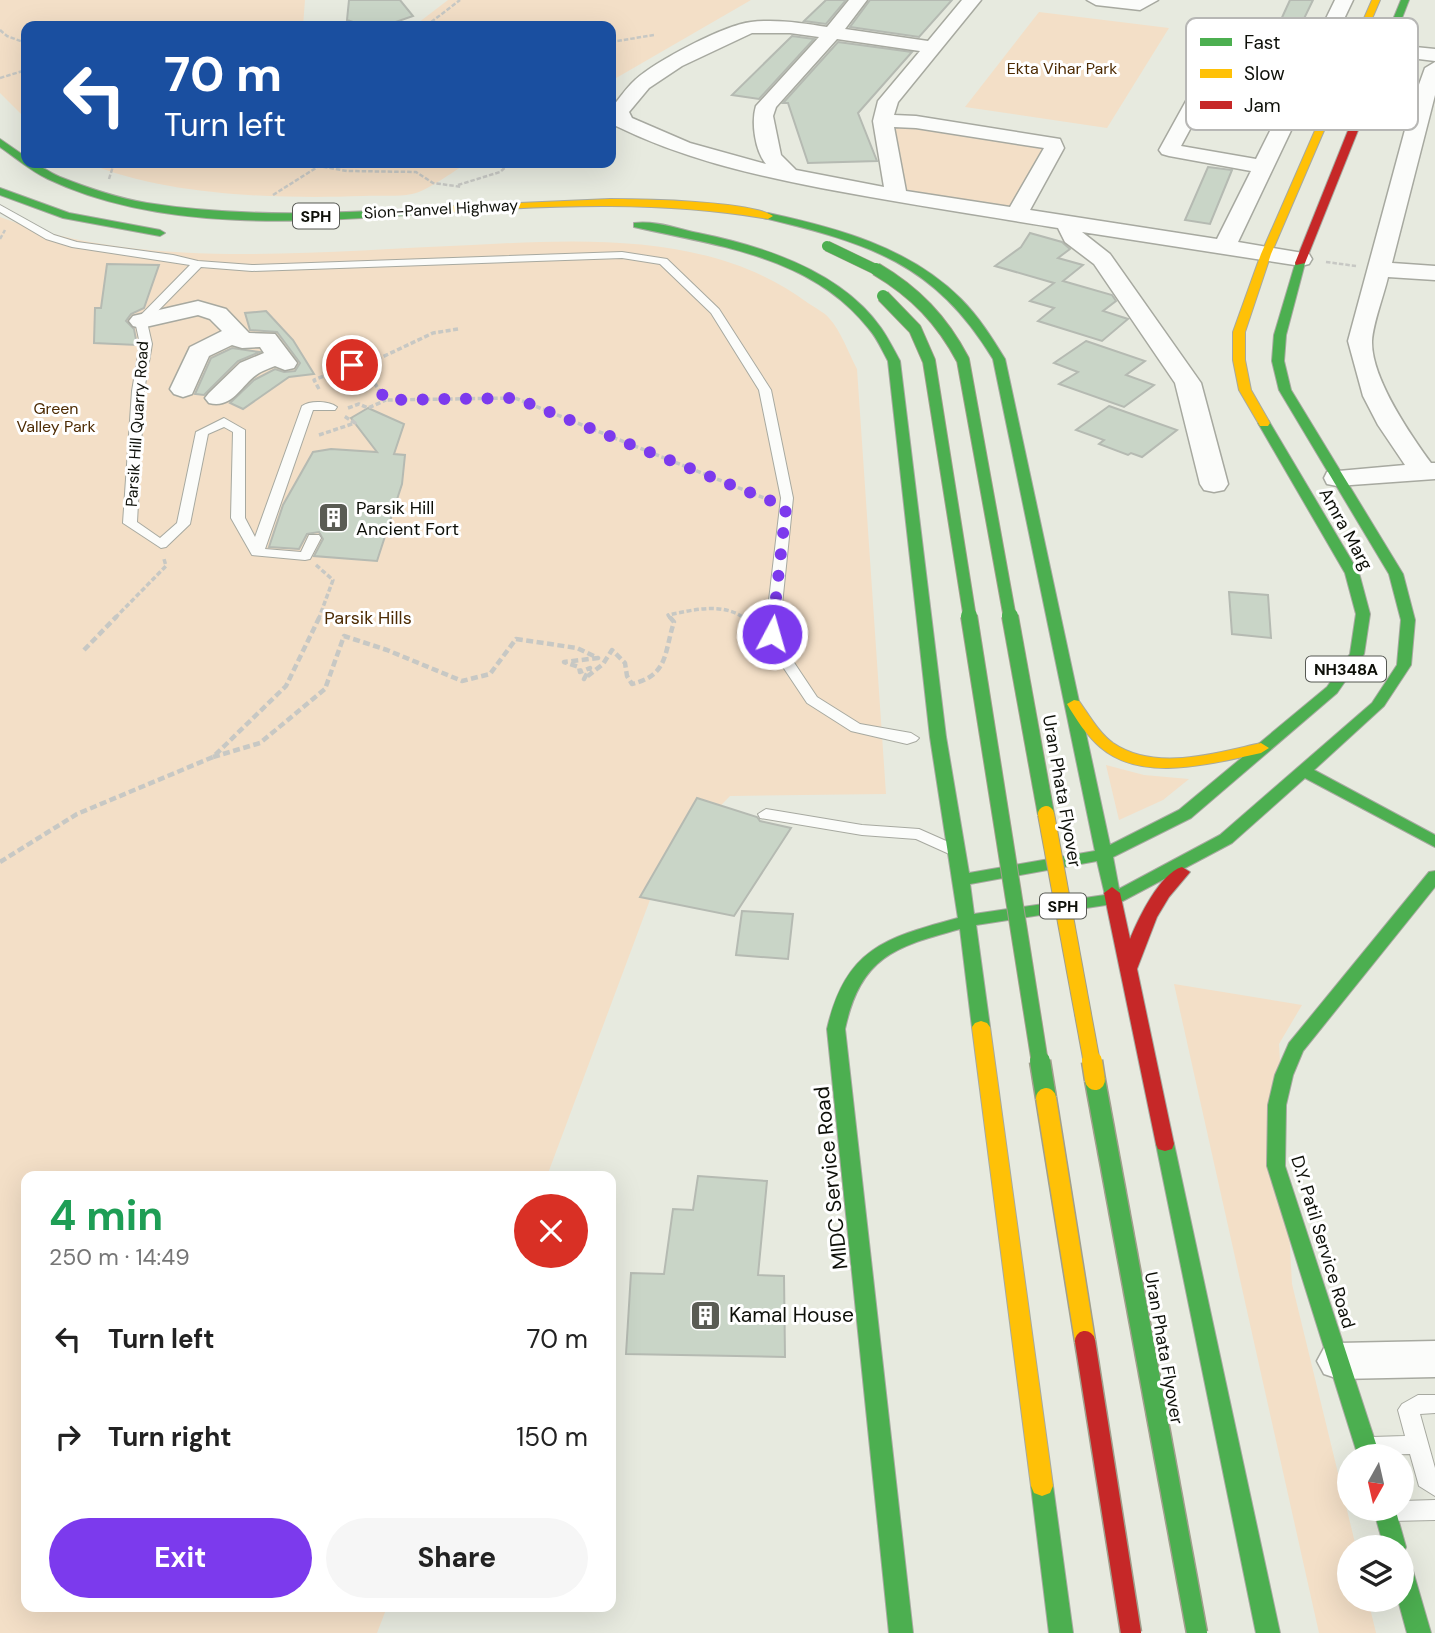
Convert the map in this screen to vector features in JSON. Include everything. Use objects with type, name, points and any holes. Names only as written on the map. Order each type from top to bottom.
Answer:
[{"type":"main road","name":"Amra Marg","points":[[1368,18],[1376,0]]},
{"type":"main road","name":"Amra Marg","points":[[1398,18],[1405,0]]},
{"type":"main road","name":"Amra Marg","points":[[961,880],[1104,855],[1185,814],[1332,690],[1357,654],[1363,614],[1352,573],[1245,390],[1239,360],[1239,332],[1266,254],[1320,130]]},
{"type":"main road","name":"Amra Marg","points":[[967,921],[1113,900],[1226,839],[1377,706],[1404,665],[1408,620],[1396,574],[1285,390],[1278,361],[1280,335],[1301,259],[1353,130]]},
{"type":"main road","name":"Sion-Panvel Highway","points":[[0,142],[21,161]]},
{"type":"main road","name":"Sion-Panvel Highway","points":[[31,168],[77,188],[133,203],[199,213],[310,216],[579,202],[647,204]]},
{"type":"main road","points":[[0,191],[67,216],[177,235]]},
{"type":"main road","name":"Uran Phata Flyover","points":[[647,204],[711,212],[753,221],[827,246],[876,267],[916,295],[946,326],[963,360],[1197,1633]]},
{"type":"main road","points":[[647,204],[751,213],[848,236],[902,259],[946,288],[979,322],[999,359],[1268,1633]]},
{"type":"main road","name":"SPH","points":[[619,225],[727,235],[813,257],[867,285],[889,300],[915,329],[929,361],[1131,1633]]},
{"type":"main road","points":[[638,225],[722,239],[789,262],[858,307],[881,333],[894,361],[938,737],[958,853],[1060,1633]]},
{"type":"main road","points":[[1071,700],[1104,743],[1133,758],[1181,760],[1261,748]]},
{"type":"main road","points":[[1304,771],[1435,842]]},
{"type":"main road","points":[[1128,969],[1138,934],[1155,903],[1176,877],[1226,839]]},
{"type":"main road","name":"D.Y. Patil Service Road","points":[[1366,1444],[1276,1166],[1277,1105],[1283,1075],[1295,1048],[1435,876]]},
{"type":"main road","points":[[944,900],[961,880]]},
{"type":"main road","points":[[910,938],[927,919]]},
{"type":"main road","name":"MIDC Service Road","points":[[901,1633],[836,1029],[845,989],[858,970],[875,956],[910,938],[967,921]]},
{"type":"main road","points":[[1413,1612],[1419,1633]]},
{"type":"street","points":[[789,176],[771,157],[763,116],[766,106],[858,0]]},
{"type":"street","points":[[896,196],[883,121],[888,101],[972,0]]},
{"type":"street","points":[[1096,0],[1140,5],[1149,0]]},
{"type":"street","points":[[1335,18],[1344,0]]},
{"type":"street","points":[[933,47],[768,26],[738,30],[676,62],[642,84],[619,112],[623,122],[654,139],[754,169],[896,196],[1301,259]]},
{"type":"street","points":[[1429,471],[1384,418],[1367,380],[1360,341],[1377,269],[1429,105],[1435,68]]},
{"type":"street","points":[[1186,117],[1168,150],[1263,167]]},
{"type":"street","points":[[883,121],[916,122],[1053,143],[1054,148],[1016,215]]},
{"type":"street","points":[[1223,248],[1281,130]]},
{"type":"street","points":[[1068,223],[1073,237],[1102,259],[1188,383],[1214,484]]},
{"type":"street","points":[[1377,269],[1435,273]]},
{"type":"street","points":[[141,321],[197,307],[217,311],[242,341],[266,339],[282,360],[249,368],[218,398]]},
{"type":"street","points":[[183,389],[199,352],[236,333]]},
{"type":"street","points":[[1337,478],[1429,471]]},
{"type":"street","points":[[1339,1361],[1435,1359]]},
{"type":"lane","points":[[0,208],[50,237],[76,245],[198,264],[252,268],[622,255],[663,261],[715,311],[765,390],[787,498],[772,634],[812,700],[856,728],[911,738],[907,739]]},
{"type":"lane","name":"Parsik Hill Quarry Road","points":[[161,544],[130,523],[138,391],[146,344],[141,321],[198,264]]},
{"type":"lane","points":[[257,552],[308,406],[331,407]]},
{"type":"lane","points":[[161,544],[183,524],[202,432],[224,422],[239,430],[238,518],[257,552]]},
{"type":"lane","points":[[257,552],[305,556],[314,538]]},
{"type":"lane","points":[[766,814],[862,830],[919,834],[958,853]]},
{"type":"lane","points":[[1435,1404],[1418,1404],[1409,1410],[1427,1479],[1435,1486]]},
{"type":"lane","points":[[1414,1446],[1419,1446]]},
{"type":"lane","points":[[1414,1510],[1435,1510]]},
{"type":"path","points":[[433,21],[460,0]]},
{"type":"path","points":[[0,30],[21,41]]},
{"type":"path","points":[[616,41],[654,35]]},
{"type":"path","points":[[0,78],[21,72]]},
{"type":"path","points":[[272,196],[316,168]]},
{"type":"path","points":[[330,168],[347,171],[416,172],[433,183],[457,186],[500,172],[504,168]]},
{"type":"path","points":[[1301,259],[1377,269]]},
{"type":"path","points":[[458,329],[433,333],[376,360],[345,354],[342,359],[371,378],[386,400],[515,398],[786,507]]},
{"type":"path","points":[[331,407],[314,380],[352,365]]},
{"type":"path","points":[[83,650],[166,566],[161,544]]},
{"type":"path","points":[[213,757],[286,686],[316,627],[333,580],[305,556]]},
{"type":"path","points":[[0,862],[77,814],[213,757],[260,743],[325,689],[345,636],[462,681],[490,674],[516,639],[578,648],[598,658],[564,662],[579,667],[580,672],[590,668],[584,679],[603,664],[612,650],[625,663],[627,676],[632,684],[656,675],[666,663],[667,638],[674,622],[668,615],[678,611],[705,608],[735,611],[744,621],[772,634]]},
{"type":"green space","points":[[0,0],[305,0],[303,21],[21,21],[21,114],[0,93]]},
{"type":"green space","points":[[448,0],[751,0],[616,78],[616,21],[421,21]]},
{"type":"green space","name":"Ekta Vihar Park","points":[[1039,12],[1169,28],[1107,128],[965,107]]},
{"type":"green space","points":[[903,125],[1049,144],[1013,210],[904,193],[891,129]]},
{"type":"green space","points":[[102,168],[460,168],[418,192],[394,196],[260,196],[187,189]]},
{"type":"green space","name":"Parsik Hills","points":[[0,217],[90,242],[183,252],[301,253],[559,242],[647,245],[690,252],[731,263],[771,280],[829,318],[857,369],[886,794],[730,796],[663,865],[549,1171],[21,1171],[21,1612],[385,1612],[377,1633],[0,1633]]},
{"type":"green space","points":[[1106,765],[1144,775],[1189,779],[1163,800],[1119,820]]},
{"type":"green space","points":[[1174,984],[1302,1005],[1279,1044],[1292,1284],[1337,1469],[1337,1521],[1350,1521],[1353,1535],[1337,1535],[1337,1612],[1371,1612],[1376,1633],[1319,1633]]},
{"type":"building","points":[[349,0],[400,0],[413,16],[399,21],[347,20]]},
{"type":"building","points":[[826,0],[846,0],[826,24],[804,21]]},
{"type":"building","points":[[870,0],[952,0],[919,37],[850,27]]},
{"type":"building","points":[[1290,0],[1313,0],[1304,18],[1282,18]]},
{"type":"building","points":[[792,36],[814,39],[759,99],[732,95]]},
{"type":"building","points":[[838,42],[912,52],[858,113],[877,161],[808,163],[788,103],[783,103]]},
{"type":"building","points":[[1208,167],[1232,170],[1210,224],[1185,220]]},
{"type":"building","points":[[1030,233],[1062,242],[1070,249],[1058,258],[1083,265],[1063,281],[1112,295],[1116,301],[1103,311],[1128,319],[1102,341],[1038,321],[1054,308],[1030,301],[1054,283],[995,266],[1021,247]]},
{"type":"building","points":[[107,264],[159,265],[144,308],[131,314],[126,321],[134,329],[137,345],[94,343],[95,308],[101,308]]},
{"type":"building","points":[[266,311],[293,340],[314,374],[289,377],[243,409],[230,403],[254,380],[275,369],[295,371],[300,363],[277,332],[250,330],[245,313]]},
{"type":"building","points":[[1086,341],[1145,361],[1126,375],[1154,385],[1124,407],[1059,384],[1078,372],[1054,363]]},
{"type":"building","points":[[232,348],[260,352],[238,361],[204,395],[195,394],[211,358]]},
{"type":"building","points":[[1109,406],[1177,430],[1142,457],[1131,453],[1128,455],[1099,444],[1104,440],[1076,430]]},
{"type":"building","name":"Parsik Hill Ancient Fort","points":[[368,408],[404,424],[394,454],[405,455],[402,484],[377,561],[314,556],[323,539],[319,532],[307,534],[299,549],[269,547],[283,505],[313,452],[331,449],[377,452],[351,418]]},
{"type":"building","points":[[1229,592],[1268,595],[1271,638],[1232,634]]},
{"type":"building","points":[[697,798],[757,817],[760,821],[791,828],[734,916],[640,897]]},
{"type":"building","points":[[742,911],[793,914],[788,959],[736,955]]},
{"type":"building","name":"Kamal House","points":[[698,1176],[767,1181],[758,1275],[784,1276],[785,1357],[626,1354],[631,1273],[664,1274],[673,1209],[693,1210]]},
{"type":"traffic: fast","points":[[1398,18],[1405,0]]},
{"type":"traffic: fast","points":[[0,142],[21,158]]},
{"type":"traffic: fast","points":[[36,168],[96,195],[144,206],[196,213],[303,216],[452,209]]},
{"type":"traffic: fast","points":[[0,191],[67,216],[160,233]]},
{"type":"traffic: fast","points":[[768,216],[838,234],[902,260],[957,301],[980,327],[999,359],[1112,893]]},
{"type":"traffic: fast","points":[[638,225],[749,249],[820,280],[850,302],[876,328],[894,361],[938,737],[958,853],[981,1027]]},
{"type":"traffic: fast","points":[[827,246],[870,266],[907,290],[938,320],[963,360],[1046,814]]},
{"type":"traffic: fast","points":[[967,921],[1113,899],[1226,839],[1377,706],[1404,665],[1408,620],[1396,574],[1285,390],[1278,361],[1280,335],[1300,263]]},
{"type":"traffic: fast","points":[[883,296],[915,329],[929,361],[1046,1098]]},
{"type":"traffic: fast","points":[[961,880],[1104,855],[1185,814],[1332,690],[1357,654],[1363,614],[1352,573],[1264,423]]},
{"type":"traffic: fast","points":[[1304,771],[1435,842]]},
{"type":"traffic: fast","points":[[1365,1444],[1276,1166],[1277,1105],[1284,1075],[1295,1048],[1435,876]]},
{"type":"traffic: fast","points":[[901,1633],[836,1029],[842,1002],[852,981],[864,965],[899,942],[967,921]]},
{"type":"traffic: fast","points":[[1095,1080],[1197,1633]]},
{"type":"traffic: fast","points":[[1165,1144],[1268,1633]]},
{"type":"traffic: fast","points":[[1042,1486],[1061,1633]]},
{"type":"traffic: fast","points":[[1388,1521],[1392,1535]]},
{"type":"traffic: fast","points":[[1413,1612],[1419,1633]]},
{"type":"traffic: slow","points":[[1368,18],[1376,0]]},
{"type":"traffic: slow","points":[[1264,423],[1245,390],[1239,360],[1239,332],[1266,254],[1320,130]]},
{"type":"traffic: slow","points":[[452,209],[610,202],[690,205],[768,216]]},
{"type":"traffic: slow","points":[[1074,704],[1108,746],[1143,761],[1183,762],[1261,748]]},
{"type":"traffic: slow","points":[[1046,814],[1095,1080]]},
{"type":"traffic: slow","points":[[981,1027],[1042,1486]]},
{"type":"traffic: slow","points":[[1046,1098],[1085,1341]]},
{"type":"traffic: jam","points":[[1300,263],[1353,130]]},
{"type":"traffic: jam","points":[[1128,969],[1148,917],[1163,893],[1182,872]]},
{"type":"traffic: jam","points":[[1112,893],[1165,1144]]},
{"type":"traffic: jam","points":[[1085,1341],[1131,1633]]},
{"type":"place","name":"Parsik Hill Ancient Fort","points":[[333,518]]},
{"type":"place","name":"Kamal House","points":[[706,1315]]},
{"type":"route","points":[[352,365],[371,378],[386,400],[515,398],[786,507],[772,634]]},
{"type":"park label","name":"Green Valley Park","points":[[56,417]]}]
